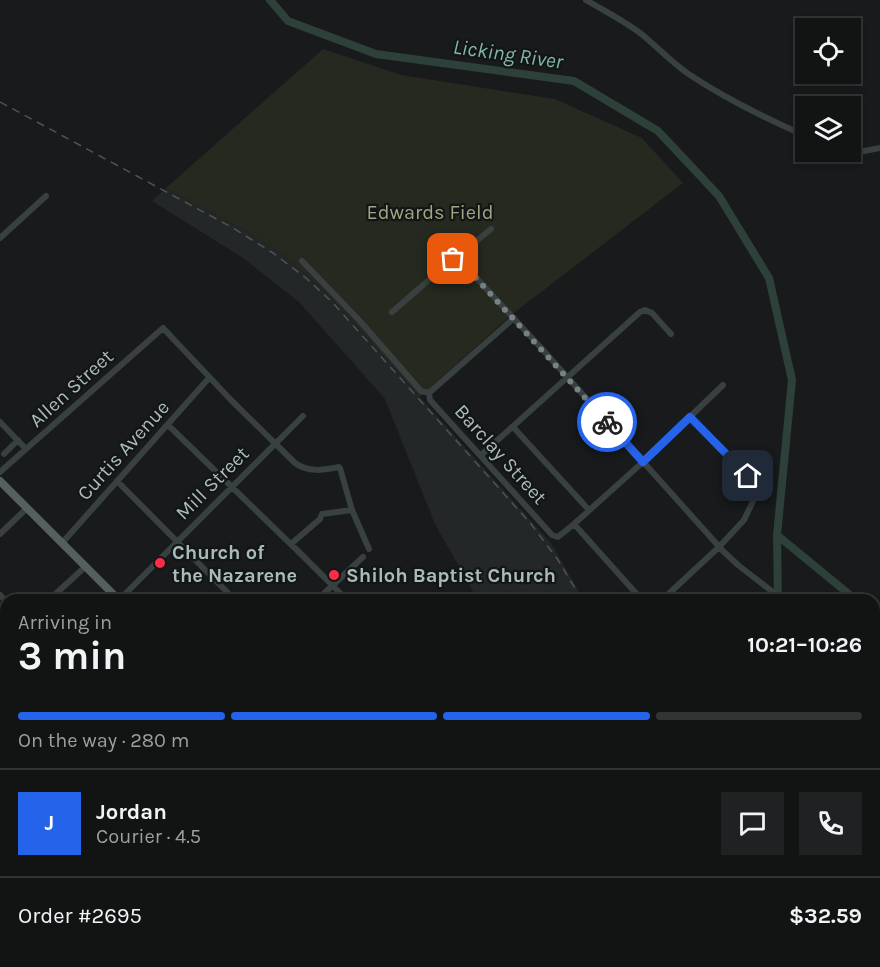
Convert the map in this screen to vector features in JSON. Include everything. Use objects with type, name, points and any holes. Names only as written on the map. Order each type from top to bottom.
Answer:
[{"type":"main road","points":[[0,481],[113,594]]},
{"type":"street","points":[[586,0],[636,31],[689,74],[726,96],[795,130]]},
{"type":"street","points":[[861,151],[880,148]]},
{"type":"street","points":[[0,238],[46,196]]},
{"type":"street","points":[[392,312],[491,229]]},
{"type":"street","points":[[457,257],[719,547],[775,594]]},
{"type":"street","name":"Barclay Street","points":[[302,261],[359,320],[421,391],[429,393],[430,400],[552,535],[561,536],[574,524]]},
{"type":"street","points":[[481,455],[640,312],[645,310],[652,313],[671,334]]},
{"type":"street","points":[[429,393],[514,318]]},
{"type":"street","name":"Allen Street","points":[[0,472],[163,328],[209,378]]},
{"type":"street","points":[[209,378],[295,464],[319,470],[339,466],[352,510],[369,549]]},
{"type":"street","name":"Curtis Avenue","points":[[62,543],[209,378]]},
{"type":"street","points":[[637,594],[574,524],[723,385]]},
{"type":"street","name":"Mill Street","points":[[125,594],[303,416]]},
{"type":"street","points":[[668,594],[744,520],[753,501],[754,492],[748,476],[690,417]]},
{"type":"street","points":[[0,422],[26,449]]},
{"type":"street","points":[[168,425],[341,594]]},
{"type":"street","points":[[513,427],[589,510]]},
{"type":"street","points":[[4,454],[18,440]]},
{"type":"street","points":[[117,481],[229,594]]},
{"type":"street","points":[[0,534],[27,508]]},
{"type":"street","points":[[291,544],[320,519],[322,514],[352,510]]},
{"type":"street","points":[[323,594],[363,557]]},
{"type":"street","points":[[56,594],[86,567]]},
{"type":"shaded area","points":[[166,188],[279,252],[322,288],[551,543],[581,594],[475,594],[435,524],[385,399],[299,302],[243,258],[152,201]]},
{"type":"green space","name":"Edwards Field","points":[[323,49],[401,75],[555,99],[642,138],[683,183],[510,316],[420,397],[322,288],[279,252],[166,188]]},
{"type":"waterway","name":"Licking River","points":[[270,0],[288,21],[376,54],[574,81],[658,131],[719,196],[769,278],[792,380],[777,535],[778,594]]},
{"type":"waterway","points":[[777,535],[849,594]]},
{"type":"railway","points":[[0,102],[233,228],[273,253],[306,278],[332,302],[531,524],[558,560],[578,594]]},
{"type":"way so far","points":[[453,259],[457,257],[607,422]]},
{"type":"place","name":"Church of the Nazarene","points":[[160,563]]},
{"type":"place","name":"Shiloh Baptist Church","points":[[334,575]]},
{"type":"route","points":[[607,422],[643,462],[690,417],[748,476]]}]
